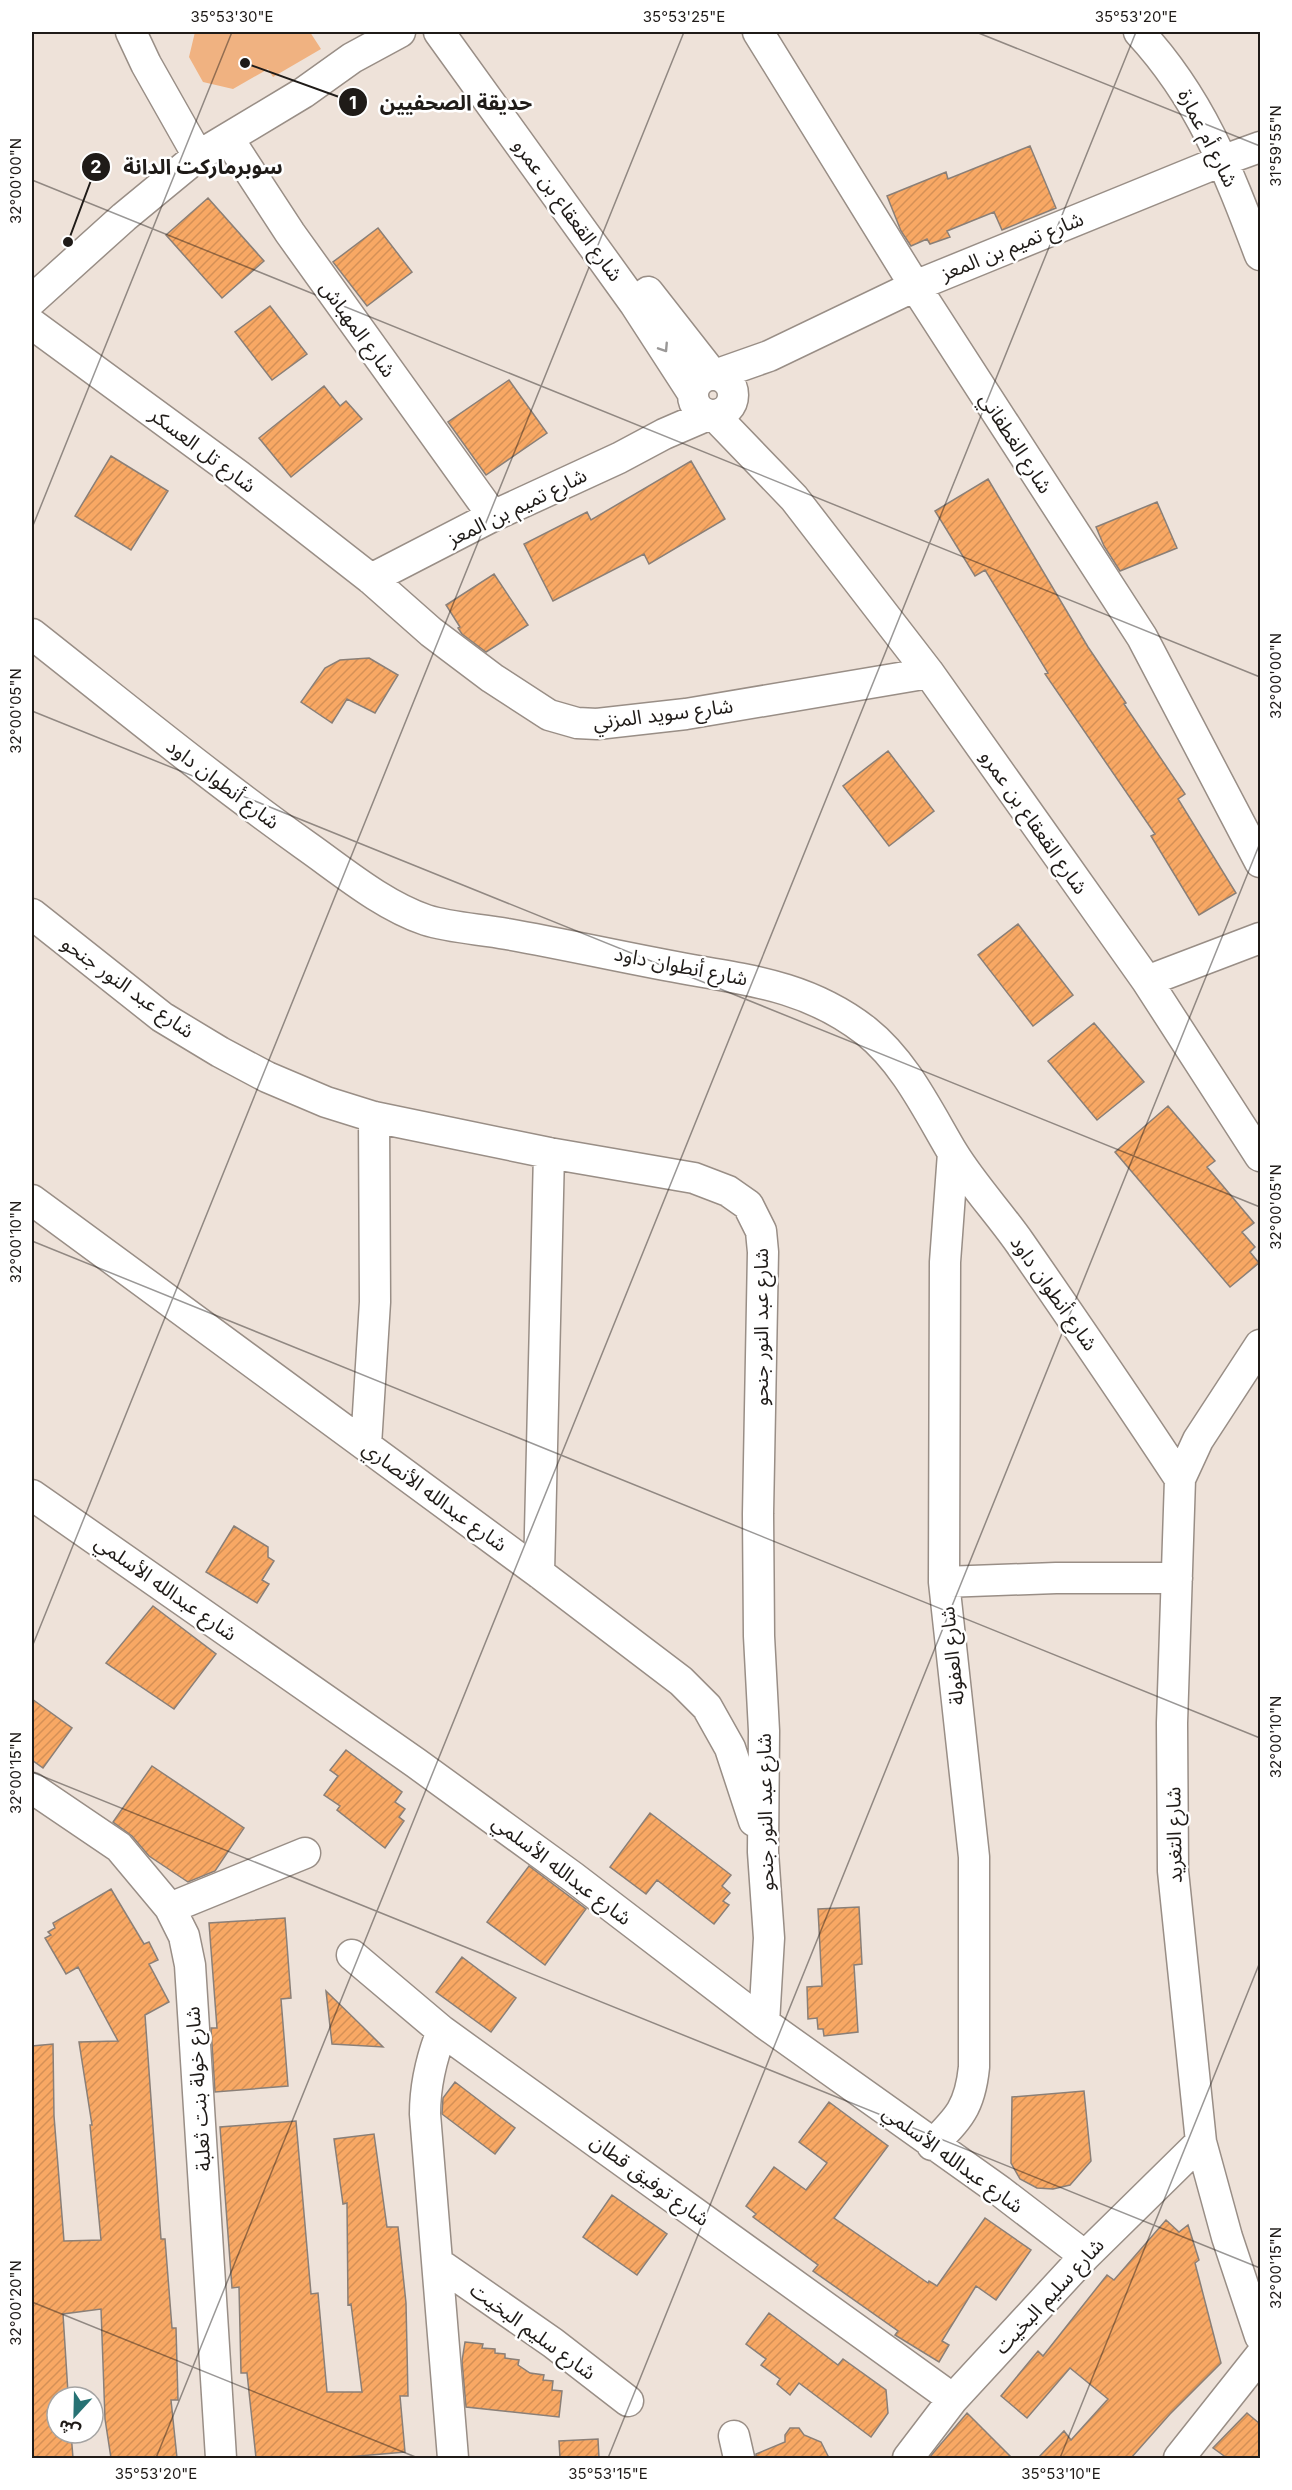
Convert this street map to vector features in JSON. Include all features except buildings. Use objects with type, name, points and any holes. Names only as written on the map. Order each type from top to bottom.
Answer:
[{"type":"street","points":[[131,32],[146,64],[198,156]]},
{"type":"street","points":[[32,300],[124,217],[198,156],[303,93],[352,58],[400,32]]},
{"type":"street","points":[[303,93],[440,32]]},
{"type":"street","name":"شارع القعقاع بن عمرو","points":[[440,32],[635,304],[794,498],[929,673],[1147,981],[1260,1156]]},
{"type":"street","name":"شارع القعقاع بن عمرو","points":[[463,32],[712,396]]},
{"type":"street","name":"شارع الغطفاني","points":[[758,32],[915,286],[1142,637],[1260,862]]},
{"type":"street","name":"شارع أم عمارة","points":[[1139,32],[1191,98],[1224,160],[1260,255]]},
{"type":"street","name":"شارع المهباش","points":[[228,138],[290,233],[493,516]]},
{"type":"street","name":"شارع تميم بن المعز","points":[[371,579],[493,516],[610,462],[664,434],[712,396],[769,356],[915,286],[1260,147]]},
{"type":"street","name":"شارع تل العسكر","points":[[32,324],[238,475],[371,579]]},
{"type":"street","points":[[32,354],[62,346]]},
{"type":"street","name":"شارع سويد المزني","points":[[371,579],[431,632],[492,678],[549,715],[577,723],[597,724],[686,714],[929,673]]},
{"type":"street","name":"شارع أنطوان داود","points":[[32,634],[177,749],[288,833],[360,884],[427,920],[745,978],[787,988],[841,1014],[867,1032],[888,1051],[945,1137],[953,1153],[1093,1348],[1180,1479]]},
{"type":"street","name":"شارع عبد النور جنحو","points":[[32,914],[162,1017],[267,1077],[326,1102],[374,1117],[549,1153],[694,1178],[728,1191],[748,1205],[761,1232],[763,1252],[758,1514],[759,1636],[764,1731],[763,1852],[769,1938],[764,2023]]},
{"type":"street","points":[[1147,981],[1260,938]]},
{"type":"street","points":[[366,1445],[375,1302],[374,1117]]},
{"type":"street","points":[[539,1573],[549,1153]]},
{"type":"street","name":"شارع العفولة","points":[[932,2145],[963,2112],[972,2085],[974,2067],[974,1857],[944,1582],[945,1262],[953,1153]]},
{"type":"street","name":"شارع عبدالله الأنصاري","points":[[32,1200],[539,1573],[681,1681],[707,1707],[730,1748],[763,1852]]},
{"type":"street","name":"شارع التغريد","points":[[1260,1346],[1203,1431],[1185,1464],[1180,1479],[1172,1723],[1173,1871],[1201,2142],[1227,2237],[1260,2337]]},
{"type":"street","name":"شارع عبدالله الأسلمي","points":[[32,1495],[416,1763],[573,1877],[764,2023],[932,2145],[1000,2191],[1085,2256]]},
{"type":"street","points":[[944,1582],[1056,1578],[1177,1578]]},
{"type":"street","name":"شارع خولة بنت ثعلبة","points":[[32,1788],[118,1847],[170,1908],[184,1936],[190,1965],[221,2458]]},
{"type":"street","points":[[170,1908],[305,1853]]},
{"type":"street","name":"شارع توفيق قطان","points":[[352,1955],[442,2031],[953,2399]]},
{"type":"street","name":"شارع سليم البخيت","points":[[442,2031],[431,2058],[425,2088],[425,2106],[453,2458]]},
{"type":"street","name":"شارع سليم البخيت","points":[[908,2458],[953,2399],[1085,2256],[1201,2142]]},
{"type":"street","name":"شارع سليم البخيت","points":[[438,2263],[553,2343],[628,2401]]},
{"type":"street","points":[[1179,2458],[1260,2356]]},
{"type":"shaded area","points":[[195,32],[310,32],[321,49],[273,77],[268,69],[233,89],[203,82],[189,57]]},
{"type":"place","name":"حديقة الصحفيين","points":[[245,63]]},
{"type":"place","name":"سوبرماركت الدانة","points":[[68,242]]}]
